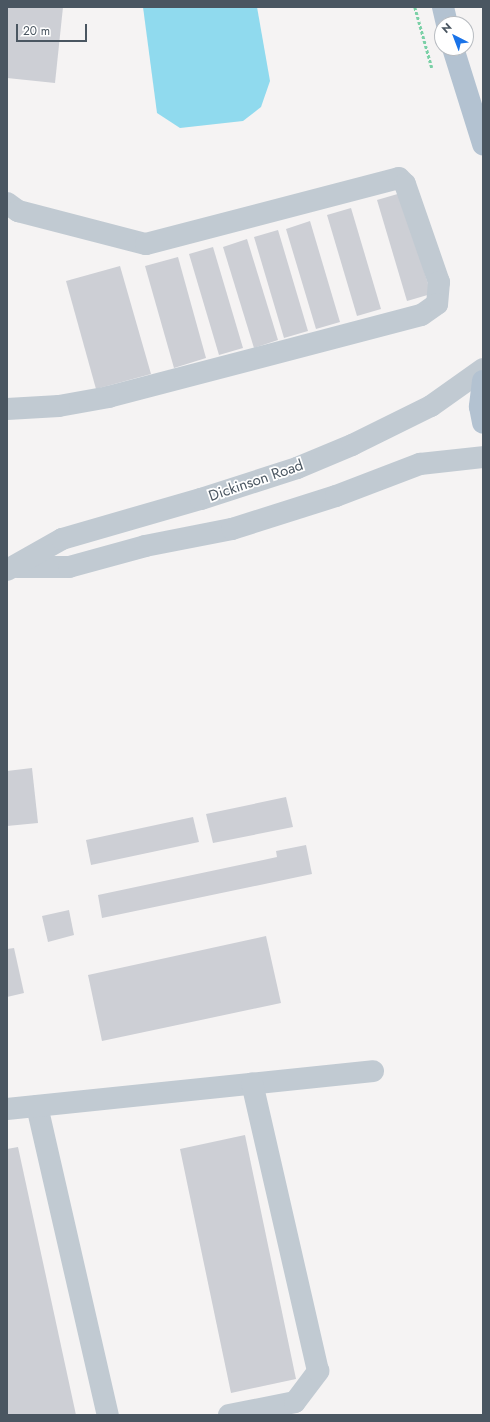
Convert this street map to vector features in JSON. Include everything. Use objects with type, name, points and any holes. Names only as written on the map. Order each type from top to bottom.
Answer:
[{"type":"main road","points":[[456,56],[476,102],[483,144]]},
{"type":"main road","points":[[483,382],[480,407],[483,423]]},
{"type":"street","points":[[7,203],[18,211],[146,244],[399,178],[405,184],[439,282],[437,304],[421,315],[108,397],[59,406],[7,408]]},
{"type":"street","name":"Dickinson Road","points":[[12,568],[62,539],[201,499],[297,468],[352,445],[431,406],[483,369]]},
{"type":"street","name":"Dickinson Road","points":[[12,568],[69,567],[145,546],[232,529],[336,496],[420,464],[483,457]]},
{"type":"street","points":[[7,1109],[373,1070]]},
{"type":"street","points":[[229,1415],[295,1402],[318,1371],[252,1083]]},
{"type":"street","points":[[37,1106],[108,1415]]},
{"type":"path","points":[[415,7],[432,68]]},
{"type":"water","points":[[143,7],[257,7],[270,81],[261,107],[243,121],[180,128],[157,113]]},
{"type":"building","points":[[7,7],[63,7],[55,83],[7,78]]},
{"type":"building","points":[[401,193],[431,294],[407,301],[377,200]]},
{"type":"building","points":[[351,208],[381,309],[357,316],[327,215]]},
{"type":"building","points":[[310,221],[340,322],[316,329],[286,229]]},
{"type":"building","points":[[278,230],[308,331],[284,338],[254,237]]},
{"type":"building","points":[[247,239],[278,340],[254,348],[223,247]]},
{"type":"building","points":[[213,247],[243,348],[219,355],[189,254]]},
{"type":"building","points":[[178,257],[206,358],[174,368],[145,266]]},
{"type":"building","points":[[120,266],[151,374],[96,389],[66,281]]},
{"type":"building","points":[[32,768],[38,823],[7,826],[7,771]]},
{"type":"building","points":[[286,797],[293,827],[213,843],[206,814]]},
{"type":"building","points":[[193,817],[199,842],[91,865],[86,840]]},
{"type":"building","points":[[306,845],[312,874],[102,918],[98,895],[277,857],[276,851]]},
{"type":"building","points":[[69,910],[74,935],[48,942],[42,916]]},
{"type":"building","points":[[266,936],[281,1003],[102,1041],[88,975]]},
{"type":"building","points":[[14,948],[24,993],[7,997],[7,949]]},
{"type":"building","points":[[245,1135],[296,1379],[231,1393],[180,1149]]},
{"type":"building","points":[[18,1147],[76,1415],[7,1415],[7,1149]]}]
